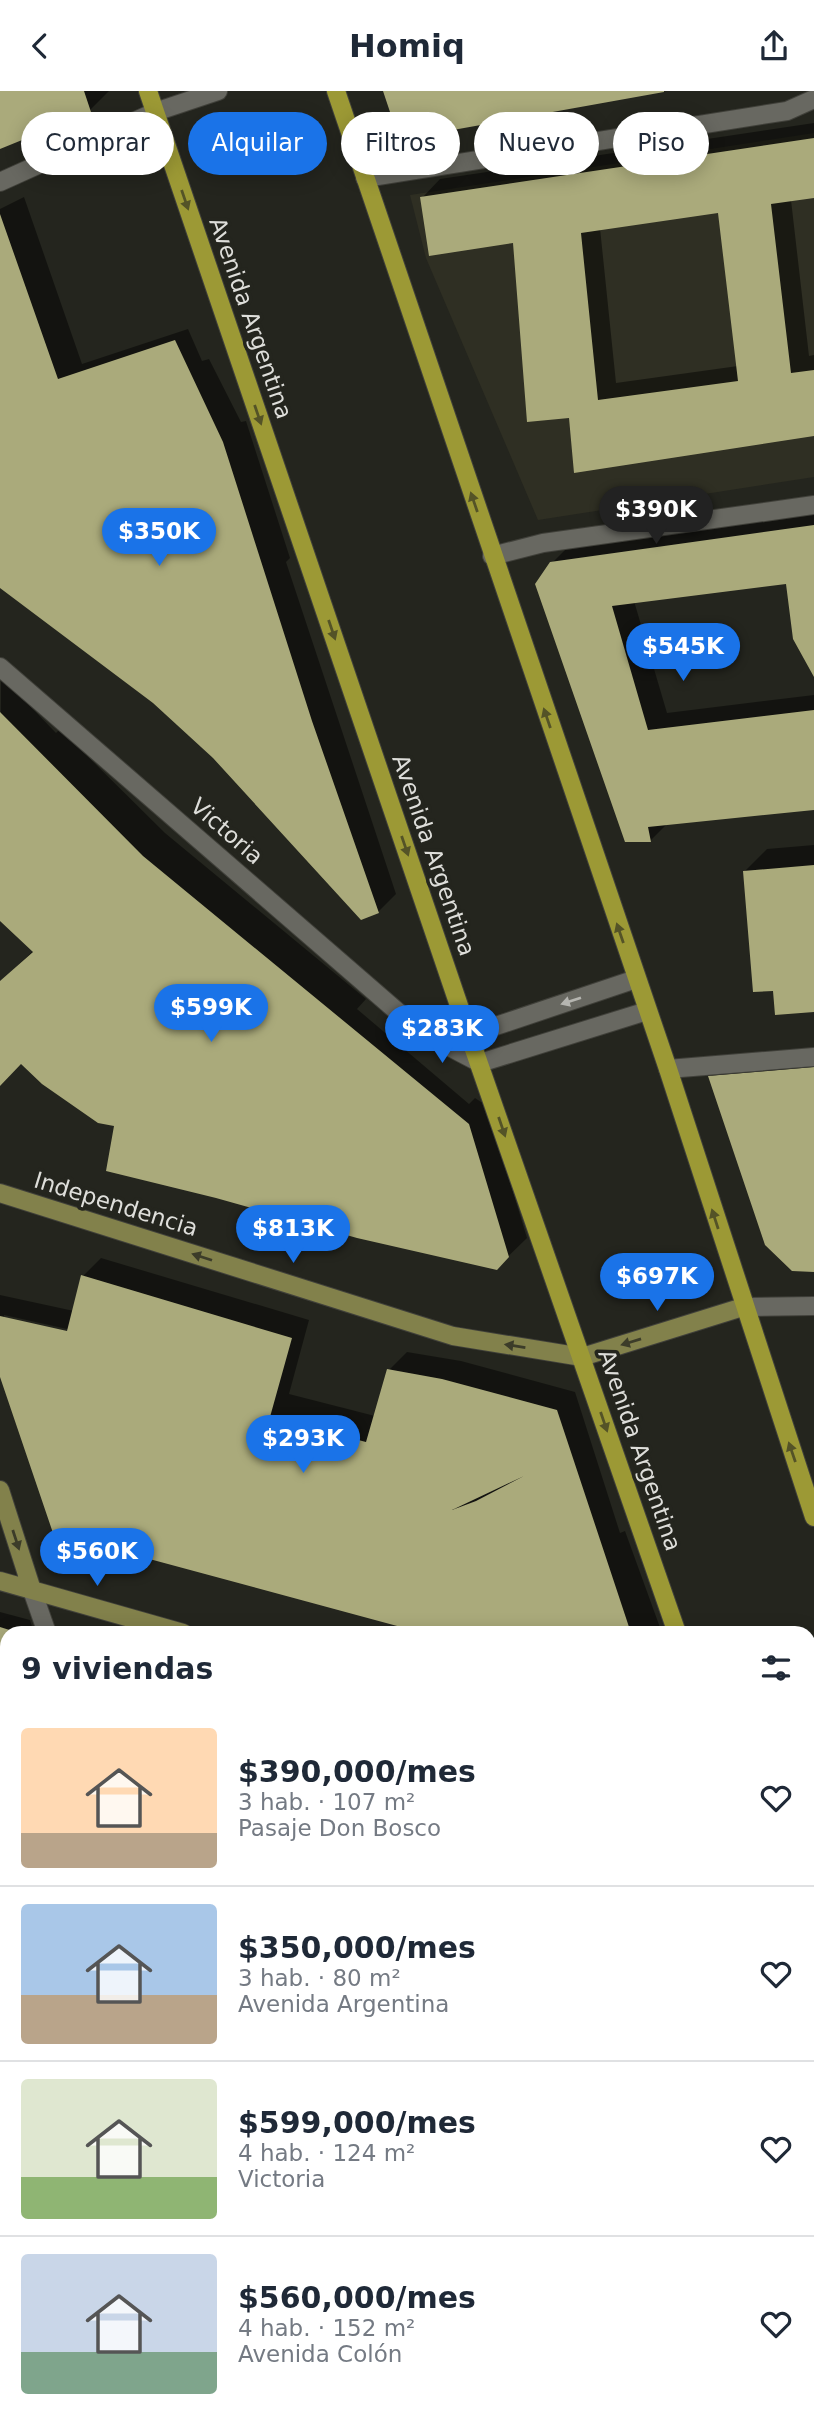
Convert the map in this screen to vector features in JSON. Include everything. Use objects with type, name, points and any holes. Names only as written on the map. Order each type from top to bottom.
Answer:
[{"type":"main road","name":"Avenida Argentina","points":[[148,91],[155,112]]},
{"type":"main road","points":[[336,91],[668,1069],[743,1307],[814,1517]]},
{"type":"main road","name":"Avenida Argentina","points":[[174,168],[469,1035],[675,1626]]},
{"type":"main road","name":"Independencia","points":[[0,1193],[453,1336],[582,1357],[743,1307]]},
{"type":"main road","points":[[0,1490],[32,1590]]},
{"type":"main road","points":[[0,1581],[158,1626]]},
{"type":"street","points":[[155,112],[218,91]]},
{"type":"street","points":[[365,178],[787,111],[814,100]]},
{"type":"street","points":[[0,182],[21,173]]},
{"type":"street","points":[[492,556],[543,543],[814,505]]},
{"type":"street","name":"Victoria","points":[[0,667],[421,1032],[480,1063]]},
{"type":"street","points":[[421,1032],[469,1035],[636,979]]},
{"type":"street","points":[[480,1063],[647,1011]]},
{"type":"street","points":[[668,1069],[814,1057]]},
{"type":"street","points":[[743,1307],[814,1306]]},
{"type":"street","points":[[32,1590],[45,1626]]},
{"type":"shaded area","points":[[814,133],[814,477],[538,520],[426,258],[410,195],[540,175],[599,175],[599,166],[613,164],[613,175],[709,175],[709,149]]},
{"type":"building","points":[[0,91],[84,91],[91,112],[21,112],[21,140],[0,149]]},
{"type":"building","points":[[383,91],[664,91],[553,112],[474,112],[474,126],[460,129],[460,112],[390,112]]},
{"type":"building","points":[[814,138],[814,198],[771,204],[791,373],[814,370],[814,436],[574,473],[569,418],[527,422],[513,243],[429,256],[420,197],[567,175],[599,175],[599,170],[613,168],[613,175],[709,175],[709,154]],"holes":[[[718,213],[738,381],[598,400],[581,233]]]},
{"type":"building","points":[[0,214],[58,379],[175,340],[223,442],[312,721],[379,913],[361,920],[213,758],[153,703],[0,588]]},
{"type":"building","points":[[814,525],[814,677],[793,639],[786,584],[612,606],[648,730],[814,710],[814,810],[648,827],[651,842],[625,842],[535,584],[550,562]]},
{"type":"building","points":[[0,712],[143,856],[469,1124],[509,1257],[497,1270],[357,1238],[216,1198],[106,1171],[114,1126],[98,1123],[42,1084],[21,1064],[0,1086],[0,981],[33,952],[0,921]]},
{"type":"building","points":[[814,865],[814,1012],[775,1015],[773,991],[753,992],[743,871]]},
{"type":"building","points":[[814,1067],[814,1272],[792,1271],[765,1245],[708,1076]]},
{"type":"building","points":[[81,1275],[292,1338],[270,1417],[366,1442],[387,1369],[442,1379],[557,1410],[629,1626],[397,1626],[53,1533],[0,1377],[0,1316],[67,1331]],"holes":[[[524,1476],[476,1501],[452,1510]]]}]
